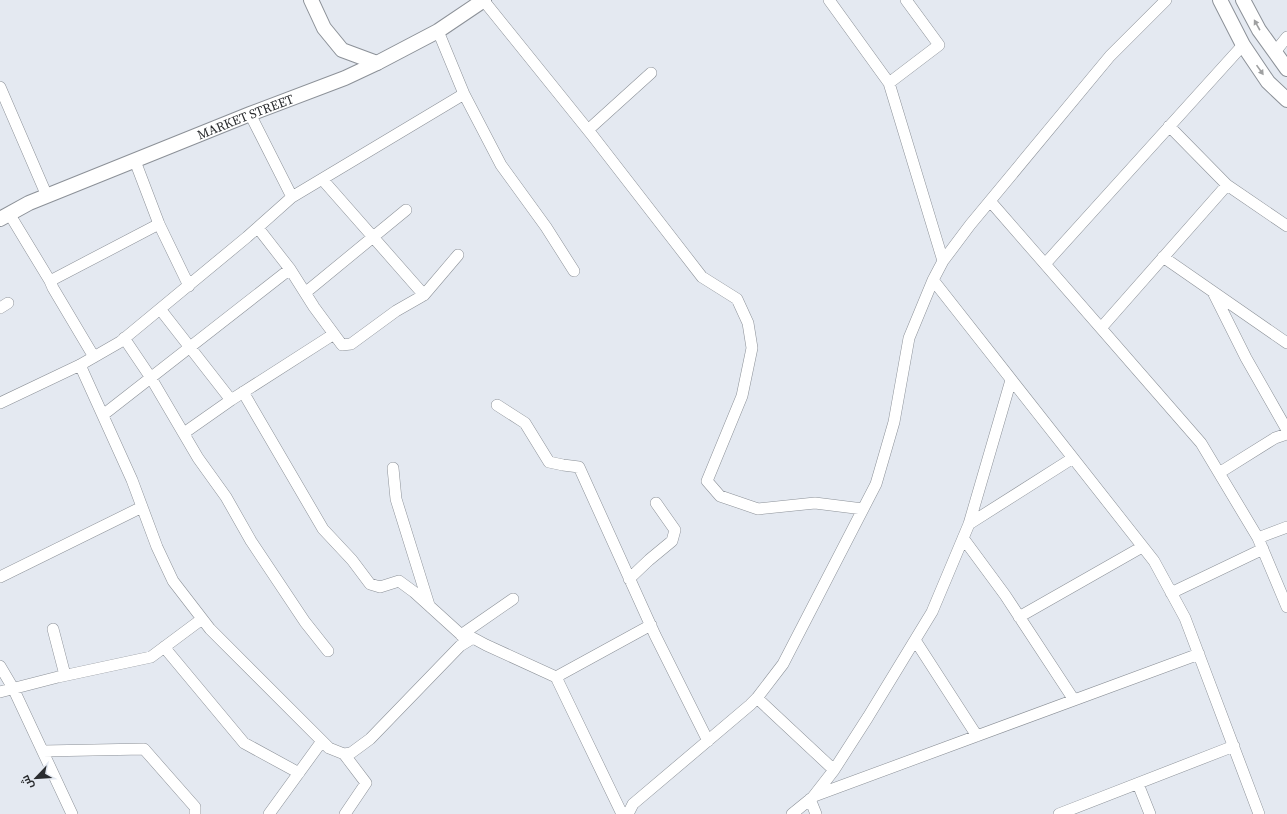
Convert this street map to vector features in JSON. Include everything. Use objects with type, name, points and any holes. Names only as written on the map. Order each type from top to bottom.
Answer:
[{"type":"street","points":[[311,0],[324,28],[342,50],[377,63]]},
{"type":"street","points":[[484,0],[588,130],[702,277],[737,299],[748,323],[752,348],[742,396],[707,481],[720,496],[758,509],[815,504],[863,509]]},
{"type":"street","name":"MARKET STREET","points":[[5,217],[29,203],[250,114],[344,78],[377,63],[438,31],[484,0]]},
{"type":"street","points":[[829,0],[888,83],[943,260]]},
{"type":"street","points":[[888,83],[939,45],[906,0]]},
{"type":"street","points":[[628,814],[633,804],[757,698],[783,664],[876,484],[894,422],[909,338],[943,260],[1110,56],[1166,0]]},
{"type":"street","points":[[1220,0],[1243,45],[1268,82],[1287,100]]},
{"type":"street","points":[[1243,0],[1260,30],[1287,68]]},
{"type":"street","points":[[438,31],[464,94],[501,165],[546,227],[574,271]]},
{"type":"street","points":[[1275,52],[1287,37]]},
{"type":"street","points":[[1045,264],[1243,45]]},
{"type":"street","points":[[588,130],[651,73]]},
{"type":"street","points":[[0,87],[47,196]]},
{"type":"street","points":[[0,403],[80,365],[124,338],[189,286],[258,228],[292,197],[464,94]]},
{"type":"street","points":[[250,114],[292,197]]},
{"type":"street","points":[[1169,126],[1227,185],[1287,226]]},
{"type":"street","points":[[135,161],[159,224],[189,286]]},
{"type":"street","points":[[322,179],[424,295]]},
{"type":"street","points":[[1101,328],[1227,185]]},
{"type":"street","points":[[990,201],[1201,443],[1258,538],[1287,607]]},
{"type":"street","points":[[305,293],[406,210]]},
{"type":"street","points":[[5,217],[50,281],[94,357]]},
{"type":"street","points":[[50,281],[159,224]]},
{"type":"street","points":[[258,228],[290,269],[305,293],[342,344],[351,344],[396,311],[424,295],[458,255]]},
{"type":"street","points":[[1163,257],[1287,343]]},
{"type":"street","points":[[103,415],[290,269]]},
{"type":"street","points":[[933,280],[1154,561],[1185,618],[1259,814]]},
{"type":"street","points":[[1213,292],[1246,358],[1287,430]]},
{"type":"street","points":[[160,309],[231,400]]},
{"type":"street","points":[[184,433],[243,392],[334,334]]},
{"type":"street","points":[[124,338],[151,378],[198,458],[226,497],[251,541],[305,622],[328,651]]},
{"type":"street","points":[[80,365],[132,480],[157,547],[173,581],[210,629],[329,748],[344,754],[351,753],[370,739],[460,646],[464,638],[513,599]]},
{"type":"street","points":[[792,814],[812,798],[834,770],[932,612],[969,524],[1011,380]]},
{"type":"street","points":[[243,392],[323,529],[352,560],[370,584],[380,587],[398,581],[414,592],[464,638],[473,638],[556,677],[622,814]]},
{"type":"street","points":[[497,405],[525,423],[549,462],[580,467],[629,579],[708,741]]},
{"type":"street","points":[[1219,473],[1275,438],[1287,434]]},
{"type":"street","points":[[969,524],[1073,458]]},
{"type":"street","points":[[393,468],[396,499],[429,606]]},
{"type":"street","points":[[629,579],[648,560],[672,541],[675,530],[656,503]]},
{"type":"street","points":[[0,576],[142,507]]},
{"type":"street","points":[[1258,538],[1287,527]]},
{"type":"street","points":[[963,538],[1005,595],[1074,700]]},
{"type":"street","points":[[1019,617],[1142,547]]},
{"type":"street","points":[[1171,593],[1263,549]]},
{"type":"street","points":[[0,692],[65,675],[151,657],[202,619]]},
{"type":"street","points":[[556,677],[651,625]]},
{"type":"street","points":[[53,629],[65,675]]},
{"type":"street","points":[[915,640],[977,736]]},
{"type":"street","points":[[164,647],[244,743],[299,773]]},
{"type":"street","points":[[812,798],[1199,654]]},
{"type":"street","points":[[0,666],[13,688],[72,814]]},
{"type":"street","points":[[757,698],[834,770]]},
{"type":"street","points":[[269,814],[322,741]]},
{"type":"street","points":[[1059,814],[1234,746]]},
{"type":"street","points":[[43,751],[144,749],[195,808],[195,814]]},
{"type":"street","points":[[344,754],[366,783],[345,814]]},
{"type":"street","points":[[1138,784],[1150,814]]},
{"type":"street","points":[[812,798],[816,814]]}]
